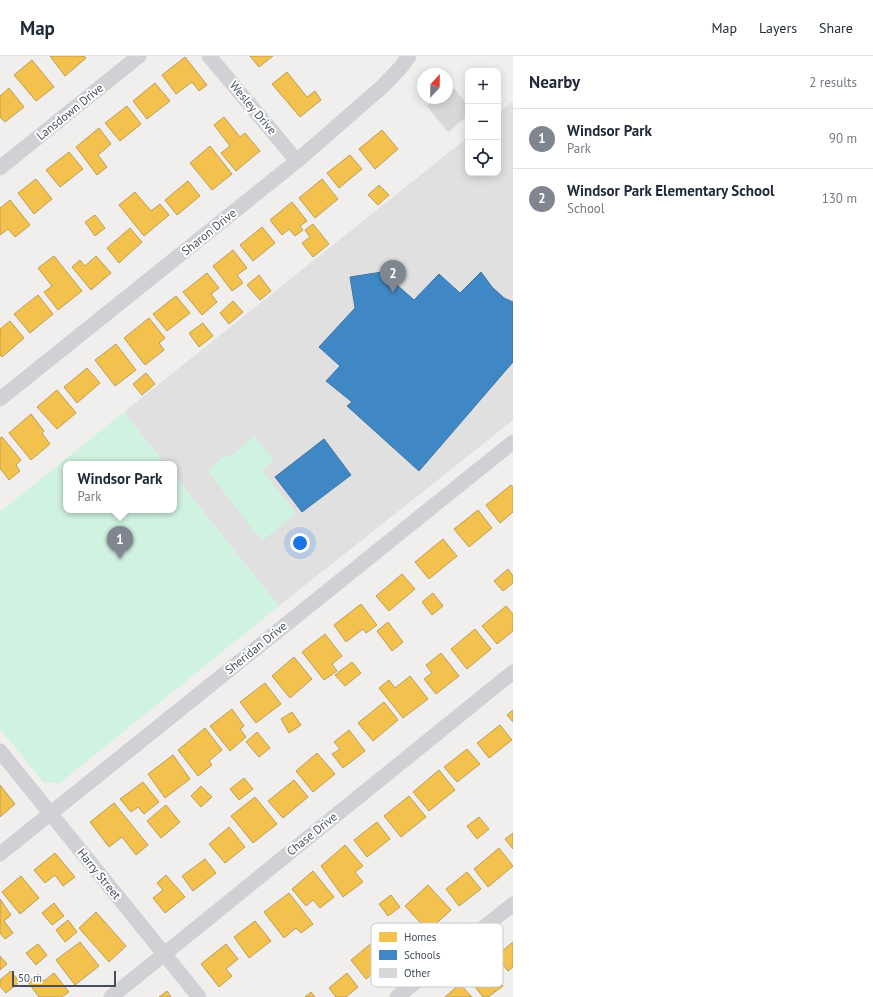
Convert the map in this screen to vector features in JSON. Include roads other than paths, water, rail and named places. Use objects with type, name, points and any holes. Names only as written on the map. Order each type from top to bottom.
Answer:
[{"type":"street","name":"Lansdown Drive","points":[[0,168],[139,56]]},
{"type":"street","name":"Wesley Drive","points":[[209,56],[297,161]]},
{"type":"street","name":"Sharon Drive","points":[[0,399],[297,161],[384,86],[409,56]]},
{"type":"street","name":"Sheridan Drive","points":[[0,854],[513,442]]},
{"type":"street","name":"Chase Drive","points":[[111,997],[513,672]]},
{"type":"street","name":"Harry Street","points":[[0,751],[198,997]]},
{"type":"street","points":[[489,923],[513,904]]},
{"type":"street","points":[[397,997],[409,987]]},
{"type":"place","name":"Windsor Park Elementary School","points":[[393,293]]},
{"type":"place","name":"Windsor Park","points":[[120,559]]}]
